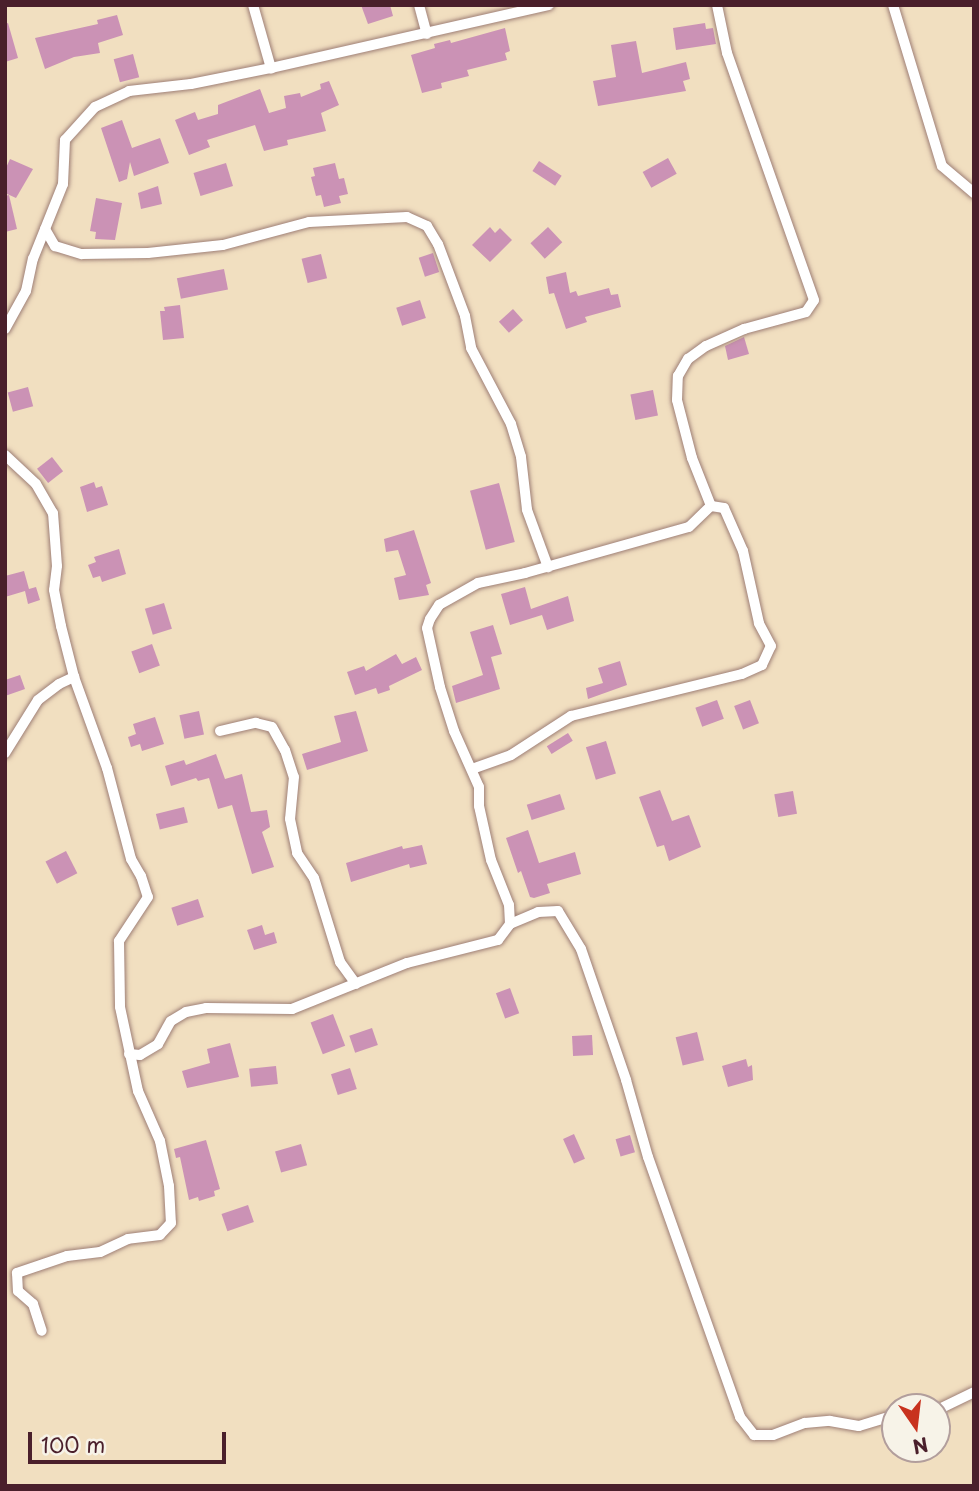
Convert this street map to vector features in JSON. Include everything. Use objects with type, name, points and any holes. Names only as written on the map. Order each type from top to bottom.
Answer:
[{"type":"street","points":[[253,5],[271,68]]},
{"type":"street","points":[[419,5],[428,34]]},
{"type":"street","points":[[5,329],[26,292],[33,259],[63,184],[65,140],[95,107],[129,91],[191,84],[271,68],[549,5]]},
{"type":"street","points":[[710,506],[679,412],[678,376],[688,359],[706,346],[744,329],[806,312],[814,300],[727,53],[717,5]]},
{"type":"street","points":[[893,5],[942,166],[974,193]]},
{"type":"street","points":[[45,229],[55,247],[82,254],[148,253],[222,245],[309,222],[407,217],[427,226],[438,244],[465,316],[471,348],[511,424],[521,457],[527,510],[548,567]]},
{"type":"street","points":[[5,455],[36,484],[53,513],[57,566],[54,590],[74,677],[107,768],[131,859],[141,876],[148,897],[119,941],[120,1007],[138,1091],[160,1142],[169,1186],[171,1223],[160,1235],[128,1239],[100,1252],[67,1256],[17,1273],[18,1291],[33,1304],[42,1331]]},
{"type":"street","points":[[510,924],[509,905],[491,860],[479,806],[479,787],[454,731],[440,687],[427,628],[439,605],[478,583],[548,567],[689,527],[710,506]]},
{"type":"street","points":[[472,769],[511,755],[571,716],[742,674],[762,665],[771,646],[759,622],[743,551],[724,508],[710,506]]},
{"type":"street","points":[[5,753],[38,700],[59,684],[74,677]]},
{"type":"street","points":[[220,731],[256,723],[272,727],[285,750],[294,777],[290,819],[297,853],[314,878],[341,962],[356,984]]},
{"type":"street","points":[[129,1054],[140,1055],[158,1044],[171,1021],[186,1012],[205,1009],[292,1009],[407,963],[498,940],[510,924],[538,912],[558,911],[581,950],[626,1080],[648,1157],[740,1418],[754,1435],[773,1434],[805,1423],[830,1421],[859,1426],[881,1419]]},
{"type":"street","points":[[951,1403],[974,1392]]},
{"type":"building","points":[[361,5],[390,5],[393,16],[368,24]]},
{"type":"building","points":[[117,15],[123,35],[98,43],[100,53],[74,57],[45,69],[35,38],[98,24],[97,20]]},
{"type":"building","points":[[8,23],[18,58],[5,62],[5,24]]},
{"type":"building","points":[[705,23],[706,29],[713,28],[716,44],[676,50],[673,28]]},
{"type":"building","points":[[505,28],[510,51],[505,53],[507,60],[467,70],[469,76],[441,83],[442,88],[422,93],[411,55],[435,48],[434,44],[450,40],[451,43]]},
{"type":"building","points":[[636,41],[642,73],[686,62],[690,79],[683,81],[686,91],[598,106],[593,81],[616,77],[611,45]]},
{"type":"building","points":[[133,54],[139,77],[120,82],[114,59]]},
{"type":"building","points":[[329,81],[339,105],[321,113],[326,131],[287,140],[288,145],[264,151],[255,125],[207,140],[210,147],[189,155],[175,120],[195,112],[198,120],[218,114],[218,105],[260,89],[269,113],[286,108],[284,96],[300,93],[301,97],[321,89],[320,84]]},
{"type":"building","points":[[122,120],[132,148],[160,138],[169,163],[134,176],[130,162],[127,179],[119,182],[101,128]]},
{"type":"building","points":[[668,158],[677,174],[651,188],[643,172]]},
{"type":"building","points":[[10,159],[33,169],[16,198],[5,193],[5,170]]},
{"type":"building","points":[[539,161],[562,176],[555,186],[532,171]]},
{"type":"building","points":[[226,163],[233,186],[201,196],[193,173]]},
{"type":"building","points":[[335,163],[339,179],[344,178],[348,194],[339,196],[341,203],[324,207],[321,195],[316,196],[311,177],[315,176],[313,168]]},
{"type":"building","points":[[158,186],[162,204],[141,209],[138,193]]},
{"type":"building","points":[[9,195],[17,229],[5,232],[5,196]]},
{"type":"building","points":[[96,198],[122,203],[115,240],[95,239],[96,232],[90,231]]},
{"type":"building","points":[[490,227],[495,233],[500,228],[512,240],[490,262],[472,245]]},
{"type":"building","points":[[548,227],[562,242],[545,259],[530,243]]},
{"type":"building","points":[[433,253],[439,272],[425,277],[419,258]]},
{"type":"building","points":[[321,254],[327,278],[308,283],[302,259]]},
{"type":"building","points":[[224,269],[228,290],[181,299],[177,278]]},
{"type":"building","points":[[566,272],[570,293],[576,291],[578,296],[609,288],[611,295],[618,294],[621,307],[585,317],[587,322],[566,329],[554,293],[549,294],[546,277]]},
{"type":"building","points":[[420,300],[426,318],[402,326],[396,308]]},
{"type":"building","points":[[180,305],[184,338],[163,340],[160,311],[165,311],[164,307]]},
{"type":"building","points":[[513,309],[523,320],[509,333],[499,322]]},
{"type":"building","points":[[744,337],[749,354],[728,360],[725,346]]},
{"type":"building","points":[[28,387],[33,406],[13,412],[8,392]]},
{"type":"building","points":[[653,390],[658,416],[635,420],[630,394]]},
{"type":"building","points":[[52,457],[63,471],[48,483],[37,469]]},
{"type":"building","points":[[94,482],[96,488],[102,486],[108,505],[87,512],[80,487]]},
{"type":"building","points":[[499,483],[515,542],[486,550],[470,491]]},
{"type":"building","points":[[414,530],[431,583],[426,585],[429,595],[399,600],[394,578],[406,575],[398,550],[386,552],[384,539]]},
{"type":"building","points":[[119,549],[126,574],[102,582],[100,576],[93,578],[88,565],[96,562],[94,557]]},
{"type":"building","points":[[24,571],[29,589],[36,587],[40,600],[28,604],[25,591],[5,597],[5,576]]},
{"type":"building","points":[[525,587],[531,609],[568,596],[574,621],[547,630],[542,615],[510,625],[501,594]]},
{"type":"building","points":[[164,603],[172,629],[153,635],[145,609]]},
{"type":"building","points":[[493,625],[502,654],[491,657],[500,689],[456,703],[452,686],[483,675],[470,632]]},
{"type":"building","points":[[152,644],[160,666],[139,673],[131,652]]},
{"type":"building","points":[[396,654],[402,664],[416,657],[422,670],[389,686],[390,690],[378,694],[376,688],[355,695],[347,672],[364,666],[366,671]]},
{"type":"building","points":[[620,661],[627,685],[588,699],[586,688],[603,683],[598,668]]},
{"type":"building","points":[[20,675],[25,689],[5,696],[5,680]]},
{"type":"building","points":[[717,700],[724,719],[702,727],[695,708]]},
{"type":"building","points":[[750,700],[759,723],[743,729],[734,706]]},
{"type":"building","points":[[199,711],[204,734],[184,739],[179,715]]},
{"type":"building","points":[[356,711],[368,751],[307,770],[302,754],[341,742],[334,716]]},
{"type":"building","points":[[155,717],[164,744],[142,751],[140,744],[131,747],[128,737],[136,734],[133,724]]},
{"type":"building","points":[[568,733],[573,741],[552,754],[547,746]]},
{"type":"building","points":[[606,741],[616,774],[596,780],[586,747]]},
{"type":"building","points":[[216,754],[225,779],[242,774],[251,812],[267,810],[270,827],[262,832],[274,867],[252,874],[232,805],[218,809],[209,778],[198,781],[196,778],[171,786],[165,766],[184,760],[186,765]]},
{"type":"building","points":[[660,790],[672,821],[689,815],[701,847],[669,861],[664,845],[657,847],[639,797]]},
{"type":"building","points":[[793,791],[797,814],[778,817],[774,794]]},
{"type":"building","points":[[560,794],[565,809],[532,820],[527,805]]},
{"type":"building","points":[[184,807],[188,823],[160,830],[156,814]]},
{"type":"building","points":[[528,830],[539,863],[575,852],[581,874],[547,884],[550,893],[530,897],[506,838]]},
{"type":"building","points":[[422,845],[427,864],[410,868],[409,864],[351,882],[346,863],[402,846],[403,849]]},
{"type":"building","points":[[66,851],[77,873],[57,884],[46,861]]},
{"type":"building","points":[[198,899],[204,917],[177,926],[171,908]]},
{"type":"building","points":[[262,925],[265,935],[274,932],[277,943],[254,950],[247,930]]},
{"type":"building","points":[[510,988],[519,1013],[505,1019],[496,993]]},
{"type":"building","points":[[333,1014],[345,1046],[323,1054],[311,1023]]},
{"type":"building","points":[[372,1028],[378,1045],[355,1053],[349,1036]]},
{"type":"building","points":[[697,1032],[704,1060],[683,1065],[676,1037]]},
{"type":"building","points":[[592,1035],[593,1055],[573,1056],[572,1036]]},
{"type":"building","points":[[230,1043],[239,1077],[187,1088],[182,1071],[210,1063],[207,1049]]},
{"type":"building","points":[[746,1059],[748,1067],[752,1065],[753,1080],[728,1087],[722,1066]]},
{"type":"building","points":[[276,1066],[278,1084],[251,1087],[249,1069]]},
{"type":"building","points":[[350,1068],[357,1089],[338,1095],[331,1074]]},
{"type":"building","points":[[574,1134],[585,1159],[574,1164],[563,1139]]},
{"type":"building","points":[[630,1135],[635,1152],[621,1156],[616,1139]]},
{"type":"building","points":[[206,1140],[220,1189],[214,1191],[215,1196],[199,1201],[198,1197],[189,1200],[180,1157],[176,1158],[174,1149]]},
{"type":"building","points":[[301,1144],[307,1165],[281,1173],[275,1151]]},
{"type":"building","points":[[248,1205],[254,1222],[227,1231],[222,1214]]}]
